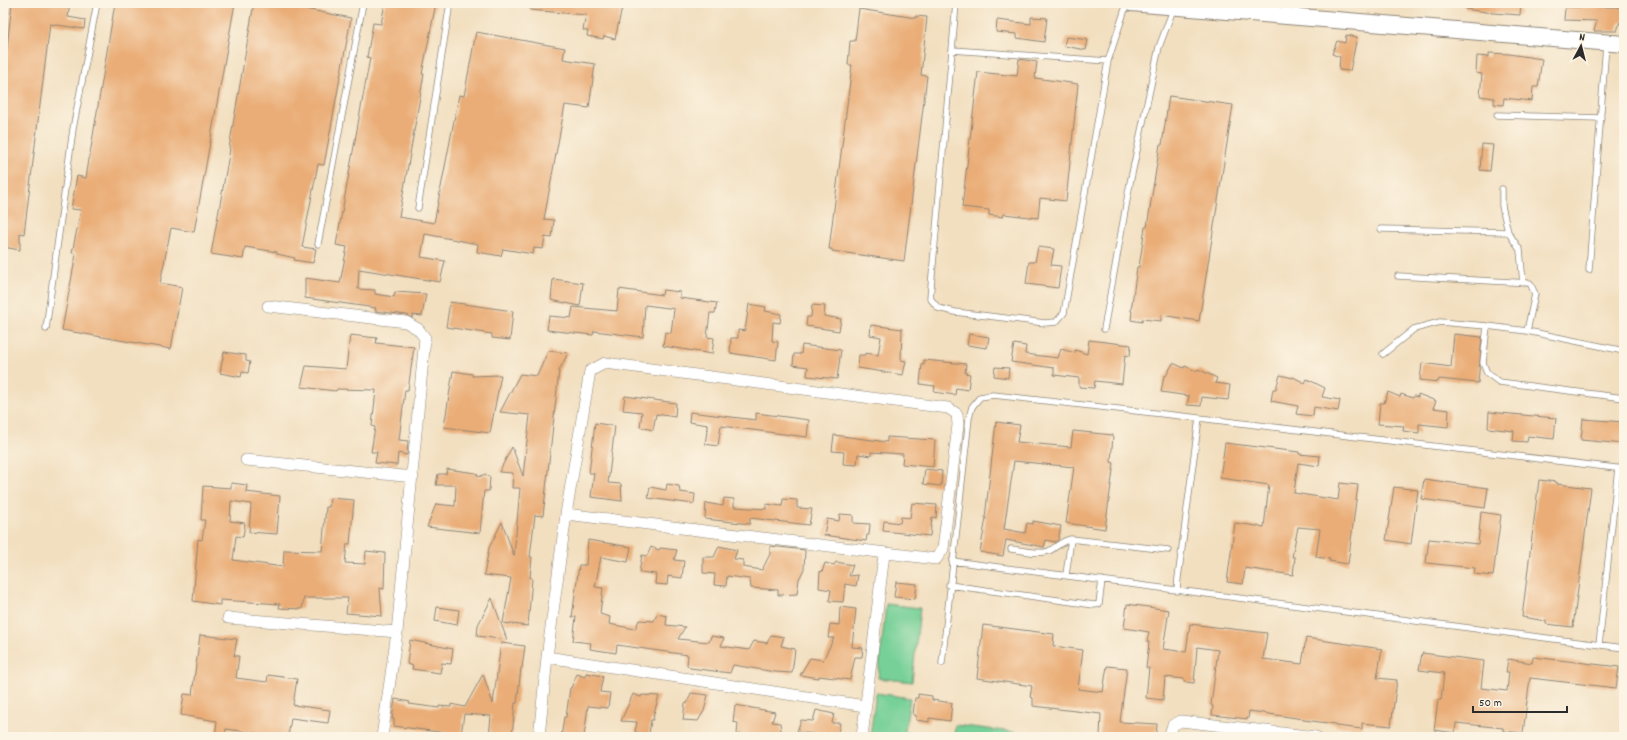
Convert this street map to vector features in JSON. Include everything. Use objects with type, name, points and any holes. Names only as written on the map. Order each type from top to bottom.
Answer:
[{"type":"main road","points":[[1131,3],[1624,44]]},
{"type":"main road","points":[[1214,3],[1624,36]]},
{"type":"street","points":[[268,306],[406,322],[418,329],[426,338],[397,632],[382,737]]},
{"type":"street","points":[[539,737],[547,657],[566,514],[590,371],[605,363],[948,408],[957,414],[958,425],[943,549],[936,559],[884,554],[566,514]]},
{"type":"street","points":[[246,460],[413,477]]},
{"type":"street","points":[[862,737],[884,554]]},
{"type":"street","points":[[228,618],[397,632]]},
{"type":"street","points":[[547,657],[865,706]]},
{"type":"street","points":[[1169,737],[1172,725],[1181,721],[1316,737]]},
{"type":"lane","points":[[46,330],[73,129],[98,3]]},
{"type":"lane","points":[[318,244],[363,3]]},
{"type":"lane","points":[[418,208],[450,3]]},
{"type":"lane","points":[[956,3],[930,298],[938,308],[955,312],[1046,323],[1056,322],[1064,313],[1108,61],[1127,3]]},
{"type":"lane","points":[[1104,329],[1130,183],[1159,47],[1174,7]]},
{"type":"lane","points":[[1589,270],[1606,42]]},
{"type":"lane","points":[[952,50],[1108,61]]},
{"type":"lane","points":[[1497,115],[1601,118]]},
{"type":"lane","points":[[1502,189],[1502,206],[1508,232],[1520,250],[1523,283]]},
{"type":"lane","points":[[1381,229],[1508,232]]},
{"type":"lane","points":[[1398,276],[1530,283],[1535,294],[1527,331]]},
{"type":"lane","points":[[1383,354],[1414,329],[1440,322],[1527,331],[1624,351]]},
{"type":"lane","points":[[1487,326],[1484,363],[1487,373],[1499,382],[1624,398]]},
{"type":"lane","points":[[942,663],[949,585],[969,418],[972,407],[980,397],[993,395],[1199,418],[1621,469],[1599,645]]},
{"type":"lane","points":[[1177,591],[1199,418]]},
{"type":"lane","points":[[1010,549],[1041,552],[1056,547],[1063,540],[1071,540],[1168,550]]},
{"type":"lane","points":[[1066,575],[1071,540]]},
{"type":"lane","points":[[952,561],[1624,648]]},
{"type":"lane","points":[[949,585],[1094,605],[1099,604],[1102,580]]},
{"type":"green space","points":[[886,604],[920,608],[912,682],[878,678]]},
{"type":"green space","points":[[876,693],[910,698],[904,737],[870,737]]},
{"type":"green space","points":[[955,725],[1055,737],[954,737]]},
{"type":"building","points":[[12,3],[70,3],[68,17],[85,20],[84,29],[50,24],[24,234],[20,233],[20,250],[3,247],[3,83]]},
{"type":"building","points":[[115,3],[235,3],[194,232],[171,228],[160,283],[182,287],[171,349],[62,330],[76,254],[72,253],[81,210],[71,209],[77,176],[86,178]]},
{"type":"building","points":[[254,3],[274,3],[351,18],[324,165],[318,164],[302,247],[316,249],[313,263],[294,260],[295,258],[277,254],[277,252],[245,247],[243,259],[211,254]]},
{"type":"building","points":[[385,3],[436,3],[422,74],[424,74],[399,217],[434,223],[459,95],[464,96],[476,32],[565,48],[563,59],[595,64],[589,108],[565,105],[544,219],[554,220],[552,238],[545,237],[543,249],[534,248],[533,254],[503,249],[501,256],[477,252],[478,244],[425,234],[421,257],[445,261],[440,282],[359,269],[358,289],[375,290],[375,294],[394,297],[395,292],[426,294],[422,316],[413,315],[413,318],[407,315],[375,311],[376,308],[305,298],[305,278],[340,283],[347,247],[336,245],[370,58],[367,57],[373,23],[381,24]]},
{"type":"building","points":[[530,3],[623,3],[615,39],[604,36],[603,39],[587,36],[588,31],[583,30],[586,15],[530,10]]},
{"type":"building","points":[[1465,3],[1521,3],[1520,15],[1465,9]]},
{"type":"building","points":[[1565,7],[1624,7],[1624,23],[1620,22],[1617,31],[1594,31],[1597,21],[1564,20]]},
{"type":"building","points":[[859,9],[916,18],[916,16],[927,17],[921,75],[927,76],[904,261],[832,251],[832,249],[829,249],[852,65],[848,65],[850,41],[855,41]]},
{"type":"building","points":[[1031,17],[1047,18],[1044,42],[1017,38],[1017,34],[996,32],[997,20],[1031,24]]},
{"type":"building","points":[[1346,35],[1357,37],[1350,71],[1339,70],[1340,57],[1332,54],[1337,41],[1345,43]]},
{"type":"building","points":[[1066,37],[1088,40],[1086,50],[1064,46]]},
{"type":"building","points":[[1489,53],[1509,54],[1542,59],[1538,87],[1533,87],[1532,101],[1504,98],[1503,105],[1494,104],[1494,98],[1480,96],[1482,74],[1476,73],[1477,56],[1489,57]]},
{"type":"building","points":[[1019,59],[1037,62],[1035,78],[1078,84],[1066,201],[1040,198],[1038,218],[1004,214],[1003,217],[989,215],[989,210],[962,207],[978,72],[1017,76]]},
{"type":"building","points":[[1169,96],[1233,105],[1199,321],[1161,315],[1161,321],[1142,319],[1142,322],[1131,320],[1131,311],[1137,267],[1139,267],[1145,227],[1147,227],[1160,144],[1162,145]]},
{"type":"building","points":[[1482,144],[1493,145],[1490,171],[1480,170]]},
{"type":"building","points":[[1038,247],[1054,249],[1051,265],[1061,266],[1058,288],[1026,284],[1029,262],[1035,262]]},
{"type":"building","points":[[553,279],[583,283],[580,306],[551,300]]},
{"type":"building","points":[[619,289],[662,295],[663,290],[680,292],[680,298],[717,303],[715,313],[710,313],[707,337],[714,338],[712,354],[663,346],[665,332],[671,333],[674,309],[669,308],[645,305],[643,337],[594,331],[593,335],[547,330],[549,316],[571,318],[573,307],[617,311]]},
{"type":"building","points":[[450,302],[513,311],[510,340],[492,338],[492,334],[446,327]]},
{"type":"building","points":[[749,304],[766,307],[765,311],[781,314],[780,323],[773,322],[772,341],[778,342],[776,360],[730,353],[731,338],[738,338],[738,330],[745,331]]},
{"type":"building","points":[[812,305],[825,306],[824,316],[841,319],[839,331],[806,326],[807,317],[811,317]]},
{"type":"building","points":[[871,325],[902,329],[901,360],[906,361],[903,375],[858,368],[859,355],[865,355],[865,353],[878,355],[881,337],[870,335]]},
{"type":"building","points":[[969,334],[989,337],[987,348],[967,345]]},
{"type":"building","points":[[1454,334],[1482,337],[1478,383],[1439,379],[1438,382],[1420,380],[1422,363],[1451,367]]},
{"type":"building","points":[[350,335],[377,338],[376,343],[414,347],[408,390],[405,390],[399,440],[408,441],[407,455],[398,453],[397,465],[375,463],[377,452],[371,452],[375,427],[372,426],[376,390],[337,389],[336,391],[301,387],[306,366],[346,369]]},
{"type":"building","points":[[1089,340],[1131,345],[1130,356],[1125,355],[1122,384],[1095,381],[1094,388],[1079,387],[1079,378],[1054,375],[1054,368],[1011,362],[1014,344],[1026,346],[1025,354],[1058,358],[1061,349],[1075,353],[1075,350],[1087,354]]},
{"type":"building","points":[[802,345],[841,350],[837,379],[807,376],[808,367],[793,365],[794,354],[801,354]]},
{"type":"building","points":[[548,351],[568,353],[559,371],[543,516],[535,515],[530,557],[532,557],[530,578],[532,578],[528,626],[503,623],[511,578],[484,575],[489,548],[502,522],[514,556],[520,488],[512,488],[513,473],[499,472],[512,447],[523,476],[530,415],[500,412],[520,374],[537,376]]},
{"type":"building","points":[[224,352],[246,355],[246,361],[250,362],[248,373],[242,372],[241,377],[220,373]]},
{"type":"building","points":[[924,360],[966,364],[965,373],[970,374],[968,390],[956,388],[955,395],[934,392],[935,386],[920,384],[922,364],[924,365]]},
{"type":"building","points":[[1173,363],[1196,371],[1198,369],[1217,378],[1215,383],[1230,385],[1228,400],[1202,397],[1201,406],[1187,405],[1189,396],[1161,392],[1164,376],[1166,376]]},
{"type":"building","points":[[995,367],[1009,368],[1008,378],[994,376]]},
{"type":"building","points":[[453,371],[472,374],[472,376],[501,375],[490,433],[444,427]]},
{"type":"building","points":[[1280,375],[1293,377],[1305,383],[1307,379],[1325,388],[1322,397],[1340,400],[1338,411],[1314,407],[1313,416],[1296,414],[1298,406],[1271,401],[1273,389],[1276,389]]},
{"type":"building","points":[[1388,392],[1400,397],[1401,394],[1413,398],[1414,396],[1418,397],[1418,394],[1436,401],[1433,408],[1449,410],[1448,427],[1419,424],[1419,433],[1403,431],[1404,426],[1378,424],[1380,403],[1384,403]]},
{"type":"building","points":[[625,396],[676,403],[675,417],[656,414],[653,430],[640,427],[642,412],[623,410]]},
{"type":"building","points":[[690,412],[756,420],[756,413],[809,420],[807,437],[721,426],[718,446],[705,444],[708,425],[689,422]]},
{"type":"building","points":[[1489,412],[1556,418],[1554,439],[1528,436],[1527,442],[1513,441],[1514,431],[1488,428]]},
{"type":"building","points":[[1583,419],[1624,422],[1624,444],[1581,440]]},
{"type":"building","points":[[996,422],[1020,425],[1017,442],[1071,447],[1073,431],[1113,435],[1111,462],[1114,463],[1105,529],[1066,523],[1074,467],[1014,461],[1004,529],[1025,533],[1027,523],[1033,524],[1033,521],[1061,526],[1058,540],[1055,542],[1046,540],[1044,547],[1006,540],[1003,556],[980,552],[986,518]]},
{"type":"building","points":[[595,423],[615,426],[608,483],[621,484],[622,501],[591,497],[594,473],[589,473]]},
{"type":"building","points":[[834,435],[887,442],[887,437],[935,440],[933,467],[902,464],[903,454],[871,452],[871,456],[858,454],[857,465],[843,464],[844,452],[832,451]]},
{"type":"building","points":[[1225,443],[1320,456],[1319,466],[1298,463],[1294,493],[1338,500],[1340,483],[1358,485],[1348,564],[1316,557],[1320,529],[1298,527],[1292,557],[1295,557],[1293,575],[1245,568],[1243,584],[1227,582],[1235,523],[1264,527],[1269,485],[1220,478]]},
{"type":"building","points":[[447,469],[476,473],[479,477],[485,474],[490,477],[489,491],[484,491],[480,533],[427,527],[436,504],[455,506],[456,485],[436,485],[438,474],[446,474]]},
{"type":"building","points":[[925,469],[942,471],[941,486],[923,484]]},
{"type":"building","points":[[1424,479],[1488,488],[1485,508],[1421,499]]},
{"type":"building","points":[[1539,480],[1557,482],[1557,484],[1591,488],[1573,627],[1546,624],[1546,621],[1522,617]]},
{"type":"building","points":[[231,483],[247,485],[246,492],[280,496],[277,534],[249,532],[251,504],[231,501],[230,521],[245,523],[243,537],[236,536],[233,560],[283,567],[284,550],[322,551],[326,507],[329,507],[330,498],[354,500],[350,544],[347,544],[345,563],[365,564],[366,551],[385,553],[384,589],[380,588],[382,616],[346,613],[348,598],[304,598],[302,609],[279,608],[280,604],[220,600],[220,605],[193,601],[198,539],[202,540],[205,520],[201,520],[203,486],[231,488]]},
{"type":"building","points":[[667,484],[679,486],[680,492],[695,494],[694,504],[648,498],[650,487],[666,490]]},
{"type":"building","points":[[1394,487],[1418,490],[1411,544],[1386,540]]},
{"type":"building","points":[[724,498],[734,499],[734,507],[766,509],[766,504],[782,506],[783,499],[797,500],[797,508],[812,509],[809,525],[750,518],[750,524],[705,519],[706,503],[723,506]]},
{"type":"building","points":[[912,503],[937,505],[936,518],[932,517],[930,536],[883,531],[884,521],[900,523],[901,517],[910,518]]},
{"type":"building","points":[[1481,512],[1501,515],[1493,576],[1474,574],[1475,568],[1426,563],[1429,539],[1478,544]]},
{"type":"building","points":[[840,514],[853,515],[853,523],[870,524],[869,535],[867,535],[866,541],[824,535],[827,519],[839,521]]},
{"type":"building","points":[[588,540],[631,547],[628,562],[601,557],[595,587],[603,588],[600,614],[610,617],[609,624],[635,629],[639,620],[654,621],[657,614],[667,616],[666,625],[685,627],[678,639],[709,642],[711,636],[724,638],[721,646],[749,650],[754,641],[767,643],[771,635],[784,637],[781,646],[795,649],[792,673],[775,672],[733,665],[730,673],[690,668],[687,665],[688,655],[617,645],[616,653],[590,649],[591,643],[573,641],[576,617],[572,617],[579,565],[586,565]]},
{"type":"building","points":[[719,546],[737,550],[734,559],[743,560],[743,567],[762,570],[770,554],[770,546],[805,550],[804,569],[799,579],[797,594],[778,595],[778,590],[751,588],[750,579],[727,576],[726,586],[714,585],[715,574],[703,573],[703,557],[714,557]]},
{"type":"building","points":[[651,547],[659,550],[660,548],[677,550],[674,560],[684,561],[682,578],[668,576],[667,585],[655,584],[656,574],[639,572],[642,555],[647,556]]},
{"type":"building","points":[[836,562],[853,565],[849,576],[858,575],[856,586],[845,584],[843,602],[829,601],[831,590],[819,588],[820,571],[822,572],[825,563],[834,565]]},
{"type":"building","points":[[896,582],[917,584],[915,599],[894,597]]},
{"type":"building","points":[[492,598],[507,640],[477,636],[478,625]]},
{"type":"building","points":[[1127,604],[1169,610],[1163,649],[1186,652],[1190,624],[1267,633],[1263,659],[1302,664],[1306,638],[1382,649],[1377,678],[1397,680],[1391,726],[1362,723],[1362,729],[1249,711],[1248,719],[1212,715],[1213,706],[1211,705],[1218,650],[1197,647],[1194,683],[1184,682],[1184,679],[1165,677],[1163,700],[1146,698],[1149,668],[1146,668],[1149,632],[1124,628]]},
{"type":"building","points":[[437,607],[459,610],[457,625],[435,621]]},
{"type":"building","points":[[840,607],[856,609],[852,647],[863,648],[862,657],[855,657],[850,680],[800,675],[810,658],[823,660],[834,638],[828,638],[830,624],[839,625]]},
{"type":"building","points":[[983,625],[1054,634],[1053,646],[1083,650],[1078,689],[1103,692],[1107,666],[1127,668],[1120,722],[1157,724],[1156,737],[1100,737],[1101,714],[1033,706],[1033,698],[1030,697],[1032,686],[977,678]]},
{"type":"building","points":[[200,635],[237,639],[234,656],[239,656],[236,678],[267,682],[268,675],[297,679],[293,705],[330,710],[328,723],[291,718],[288,737],[261,737],[262,734],[226,729],[225,737],[215,737],[217,721],[181,715],[184,694],[192,695]]},
{"type":"building","points":[[410,640],[453,649],[451,664],[442,663],[440,673],[412,669],[413,666],[407,664]]},
{"type":"building","points":[[501,643],[525,646],[517,703],[515,703],[512,737],[489,737],[491,716],[464,714],[461,735],[394,726],[394,719],[392,719],[395,699],[410,702],[409,704],[439,708],[439,706],[451,707],[451,704],[465,707],[483,674],[493,704]]},
{"type":"building","points":[[1422,653],[1484,661],[1481,688],[1507,691],[1509,672],[1506,672],[1508,659],[1532,663],[1533,657],[1619,667],[1616,688],[1530,678],[1523,733],[1503,731],[1503,728],[1456,723],[1455,733],[1434,730],[1438,700],[1441,700],[1444,673],[1419,670]]},
{"type":"building","points":[[586,673],[603,676],[600,692],[610,693],[608,708],[588,706],[584,737],[561,737],[564,717],[566,717],[570,688],[577,674],[585,677]]},
{"type":"building","points":[[691,693],[708,695],[704,711],[698,721],[683,720],[685,703],[687,704]]},
{"type":"building","points":[[633,694],[641,697],[642,695],[659,696],[653,720],[651,720],[649,734],[635,732],[637,722],[621,721]]},
{"type":"building","points":[[918,694],[932,696],[932,700],[952,703],[950,721],[929,718],[929,722],[916,720],[916,715],[913,715],[915,698],[918,698]]},
{"type":"building","points":[[735,705],[775,712],[772,722],[780,723],[782,737],[759,737],[737,734],[738,723],[733,722]]},
{"type":"building","points":[[816,710],[834,714],[832,723],[840,723],[837,737],[797,732],[801,720],[813,721]]}]
